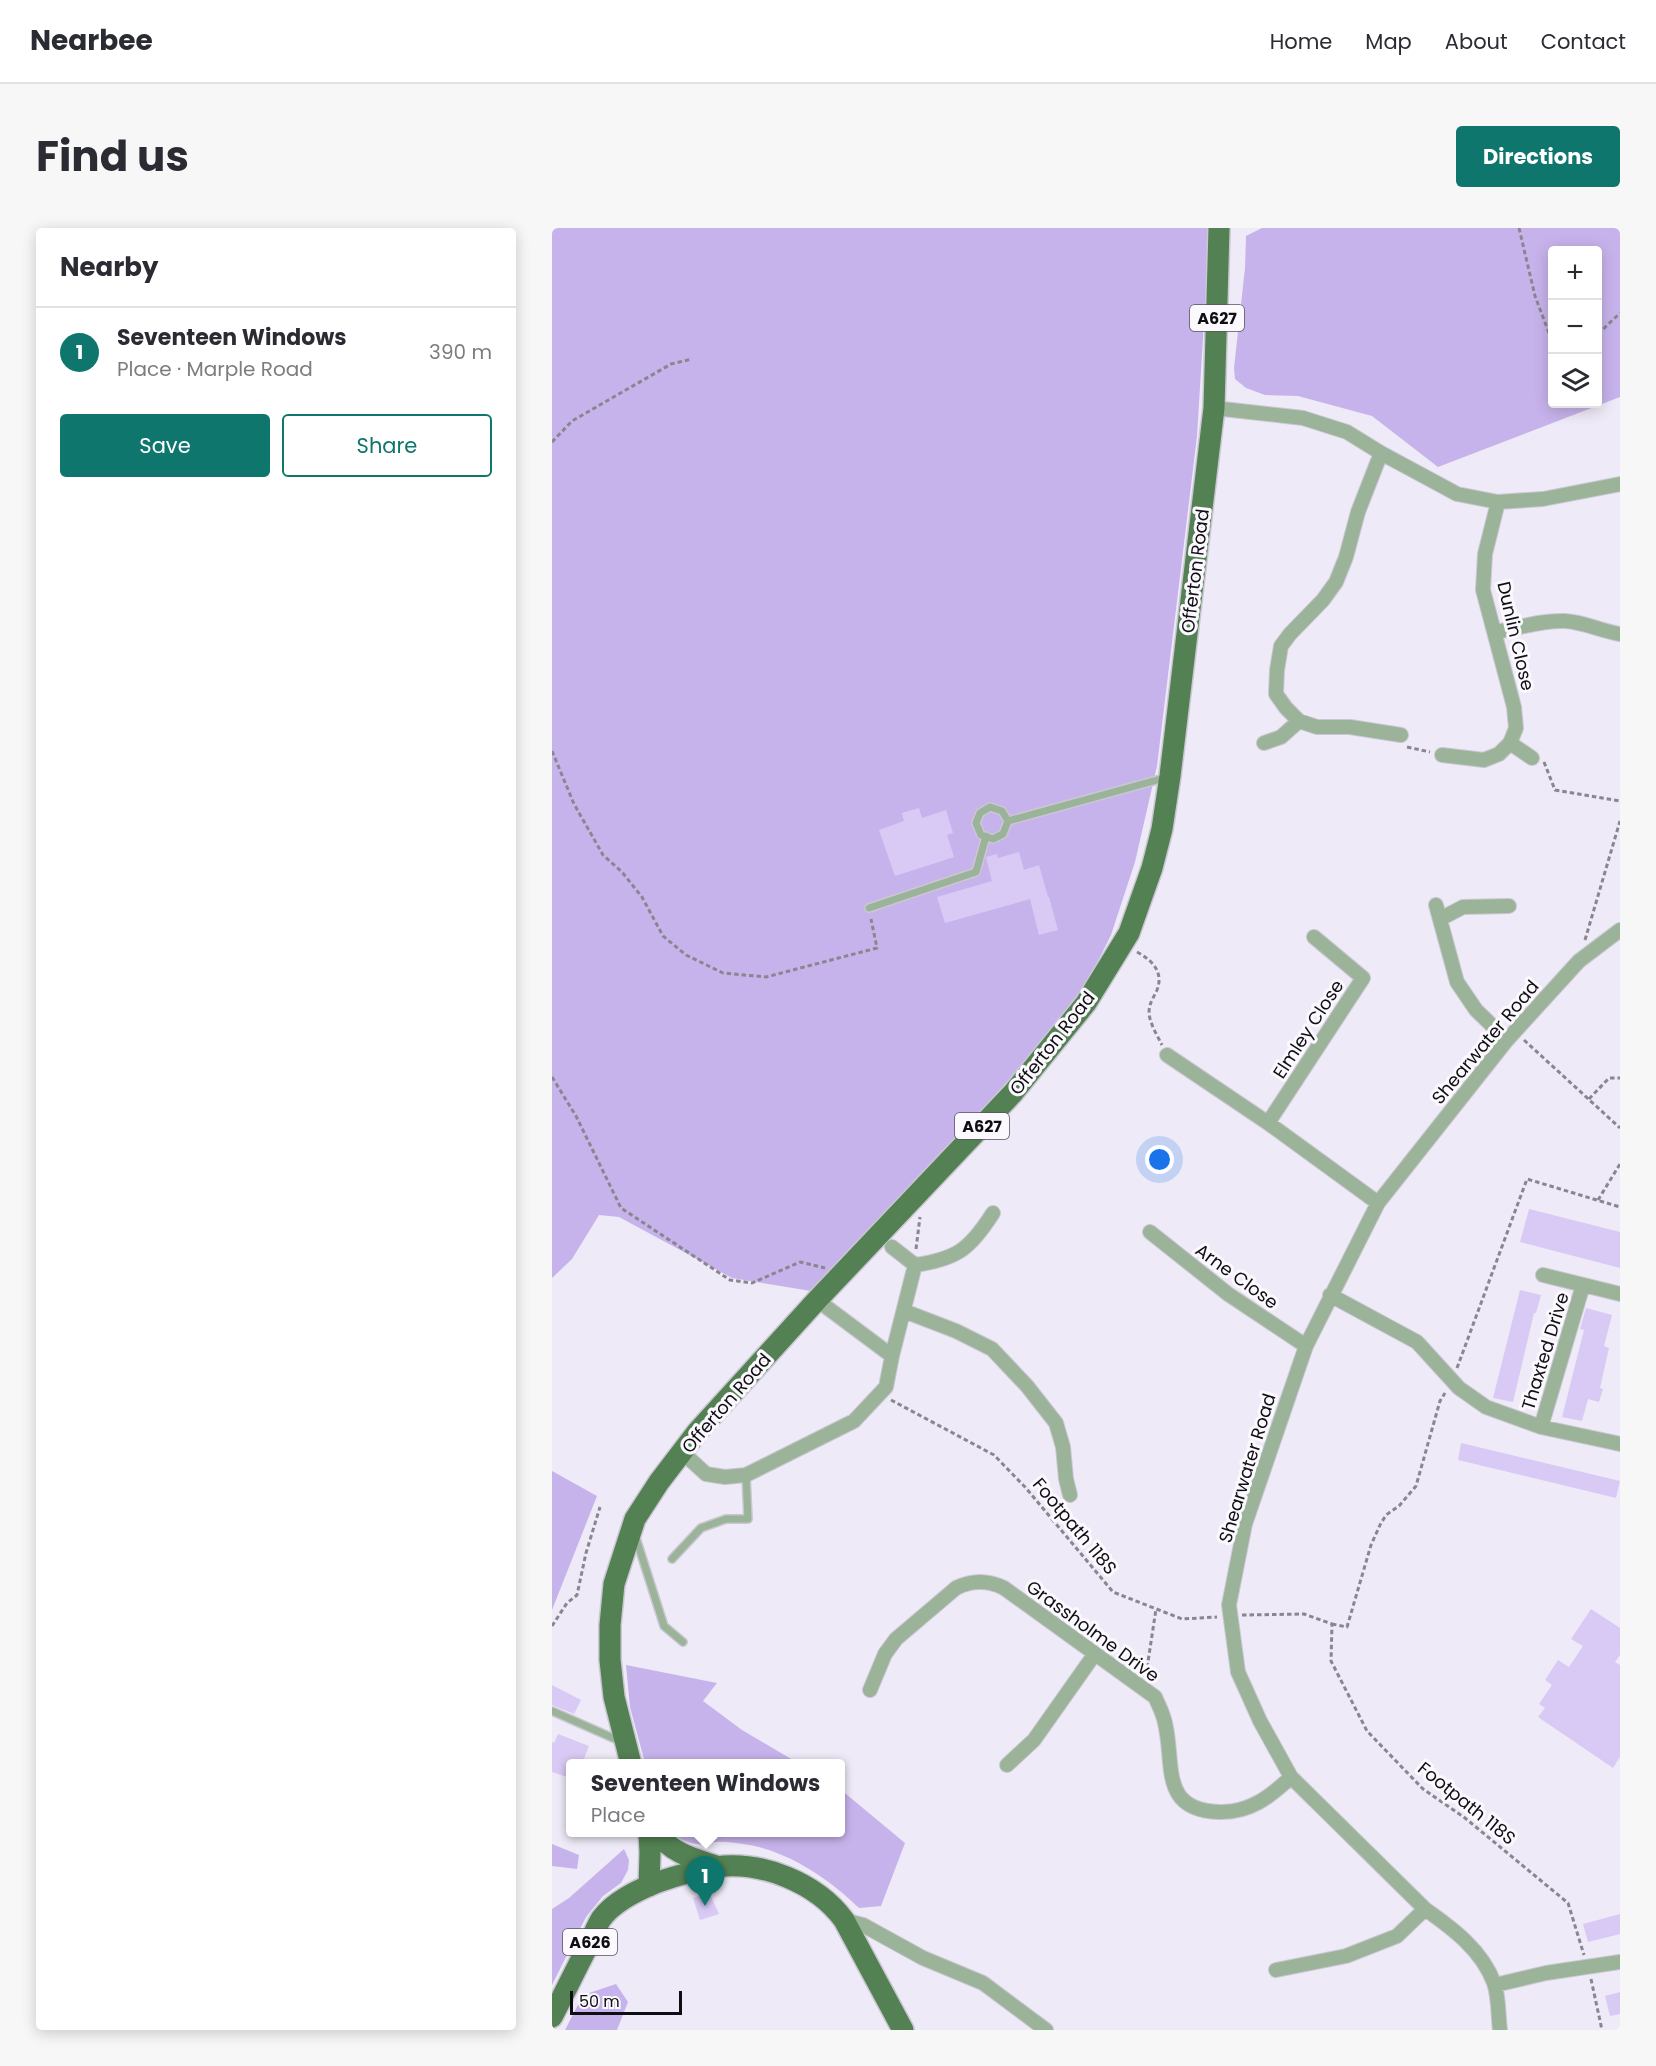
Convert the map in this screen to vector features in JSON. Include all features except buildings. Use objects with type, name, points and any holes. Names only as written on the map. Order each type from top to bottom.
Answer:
[{"type":"main road","name":"Offerton Road","points":[[630,1759],[614,1697],[610,1660],[610,1625],[614,1584],[635,1519],[658,1482],[698,1431],[843,1272],[1013,1094],[1086,1003],[1129,933],[1152,868],[1162,829],[1170,776],[1214,408],[1220,228]]},
{"type":"main road","points":[[649,1837],[649,1886]]},
{"type":"main road","points":[[660,1837],[663,1842],[680,1853],[716,1866]]},
{"type":"main road","name":"A626","points":[[552,2017],[602,1918],[631,1893],[675,1876],[716,1866],[738,1866],[768,1871],[793,1880],[821,1895],[854,1922],[903,2030]]},
{"type":"street","points":[[1214,408],[1303,418],[1347,432],[1457,494],[1498,502],[1543,499],[1620,484]]},
{"type":"street","points":[[1381,453],[1358,512],[1346,557],[1336,582],[1323,600],[1281,646],[1276,694],[1299,721],[1317,727],[1350,728],[1401,735]]},
{"type":"street","name":"Dunlin Close","points":[[1498,502],[1485,554],[1483,590],[1496,632],[1514,707],[1516,728],[1510,743]]},
{"type":"street","points":[[1496,632],[1566,621],[1603,632],[1620,634]]},
{"type":"street","points":[[1264,743],[1281,737],[1299,721]]},
{"type":"street","points":[[1442,755],[1484,760],[1499,754],[1510,743],[1532,758]]},
{"type":"street","points":[[1436,905],[1457,982],[1476,1010],[1511,1036]]},
{"type":"street","points":[[1440,919],[1463,907],[1509,906]]},
{"type":"street","name":"Shearwater Road","points":[[1500,2030],[1495,1985],[1473,1948],[1425,1909],[1292,1777],[1260,1721],[1238,1672],[1229,1605],[1245,1524],[1306,1346],[1378,1203],[1511,1036],[1579,961],[1620,930]]},
{"type":"street","name":"Elmley Close","points":[[1268,1123],[1363,978],[1314,937]]},
{"type":"street","points":[[1167,1055],[1268,1123],[1378,1203]]},
{"type":"street","points":[[892,1247],[915,1265],[938,1262],[962,1251],[980,1233],[993,1213]]},
{"type":"street","name":"Arne Close","points":[[1150,1232],[1228,1294],[1306,1346]]},
{"type":"street","points":[[682,1452],[706,1474],[725,1477],[746,1475],[854,1421],[886,1387],[915,1265]]},
{"type":"street","name":"Thaxted Drive","points":[[1543,1275],[1620,1294]]},
{"type":"street","name":"Thaxted Drive","points":[[1541,1427],[1583,1285]]},
{"type":"street","points":[[1330,1295],[1417,1342],[1460,1388],[1486,1407],[1541,1427],[1620,1444]]},
{"type":"street","points":[[817,1300],[892,1356]]},
{"type":"street","points":[[904,1311],[956,1331],[992,1349],[1027,1386],[1056,1423],[1064,1447],[1066,1479],[1070,1495]]},
{"type":"street","name":"Grassholme Drive","points":[[870,1690],[885,1653],[896,1639],[956,1588],[966,1583],[985,1582],[1004,1588],[1155,1697],[1166,1725],[1172,1783],[1179,1798],[1192,1807],[1207,1812],[1227,1812],[1249,1808],[1273,1795],[1292,1777]]},
{"type":"street","points":[[1007,1765],[1034,1740],[1094,1655]]},
{"type":"street","points":[[1276,1970],[1346,1956],[1397,1936],[1425,1909]]},
{"type":"street","points":[[854,1922],[923,1958],[983,1983],[1046,2030]]},
{"type":"street","points":[[1495,1985],[1546,1973],[1620,1962]]},
{"type":"lane","points":[[1008,821],[1170,776]]},
{"type":"lane","points":[[990,807],[1002,811],[1008,821],[1004,834],[993,839],[981,835],[976,823],[980,813],[990,807]]},
{"type":"lane","points":[[869,908],[976,872],[986,836]]},
{"type":"lane","points":[[672,1559],[701,1528],[726,1519],[748,1519],[746,1475]]},
{"type":"lane","points":[[633,1527],[664,1626],[683,1642]]},
{"type":"lane","points":[[552,1711],[625,1743]]},
{"type":"path","points":[[1520,228],[1519,234],[1535,296],[1548,330]]},
{"type":"path","points":[[1602,330],[1620,314]]},
{"type":"path","points":[[552,442],[572,421],[671,364],[692,359]]},
{"type":"path","points":[[1401,735],[1406,747],[1442,755]]},
{"type":"path","points":[[552,751],[574,804],[603,855],[622,872],[642,897],[663,936],[686,956],[723,973],[766,977],[858,954],[877,948],[869,908]]},
{"type":"path","points":[[1532,758],[1543,761],[1555,790],[1620,801]]},
{"type":"path","points":[[1579,961],[1620,820]]},
{"type":"path","points":[[1122,944],[1147,958],[1156,967],[1159,979],[1157,990],[1150,1001],[1149,1015],[1167,1055]]},
{"type":"path","points":[[1511,1036],[1620,1128]]},
{"type":"path","points":[[552,1077],[576,1116],[621,1208],[730,1280],[752,1283],[800,1262],[843,1272]]},
{"type":"path","points":[[1589,1100],[1610,1078],[1620,1078]]},
{"type":"path","points":[[1598,1200],[1620,1164]]},
{"type":"path","points":[[1332,1624],[1347,1627],[1371,1545],[1380,1525],[1386,1515],[1400,1506],[1416,1486],[1440,1401],[1453,1380],[1527,1179],[1620,1207]]},
{"type":"path","points":[[915,1265],[923,1188]]},
{"type":"path","name":"Footpath 118S","points":[[879,1394],[994,1455],[1025,1487],[1113,1592],[1182,1619],[1231,1615],[1304,1614],[1332,1624],[1331,1661],[1367,1731],[1423,1789],[1466,1818],[1568,1903],[1588,1968],[1602,2030]]},
{"type":"path","points":[[552,1626],[567,1603],[578,1595],[586,1553],[600,1507]]},
{"type":"path","points":[[1144,1689],[1156,1609]]},
{"type":"shaded area","points":[[552,228],[1207,228],[1209,241],[1197,436],[1157,766],[1135,862],[1111,935],[1078,1001],[939,1159],[811,1291],[732,1278],[619,1217],[599,1215],[572,1259],[552,1278]]},
{"type":"shaded area","points":[[1262,228],[1620,228],[1620,397],[1602,404],[1602,246],[1548,246],[1548,408],[1591,408],[1438,467],[1372,416],[1298,396],[1265,395],[1246,388],[1235,379],[1234,368],[1245,268],[1246,236]]},
{"type":"shaded area","points":[[552,1471],[597,1496],[552,1610]]},
{"type":"shaded area","points":[[626,1665],[717,1683],[703,1701],[742,1730],[791,1759],[644,1759],[630,1707]]},
{"type":"shaded area","points":[[845,1793],[905,1843],[881,1906],[859,1908],[820,1876],[775,1852],[730,1842],[695,1844],[678,1837],[845,1837]]},
{"type":"shaded area","points":[[552,1844],[579,1855],[577,1869],[552,1866]]},
{"type":"shaded area","points":[[624,1849],[629,1860],[628,1870],[621,1883],[603,1896],[586,1917],[552,1985],[552,1909],[569,1898]]},
{"type":"shaded area","points":[[616,1984],[628,2002],[617,2030],[565,2030],[583,1995]]},
{"type":"place","name":"Seventeen Windows","points":[[705,1906]]}]
